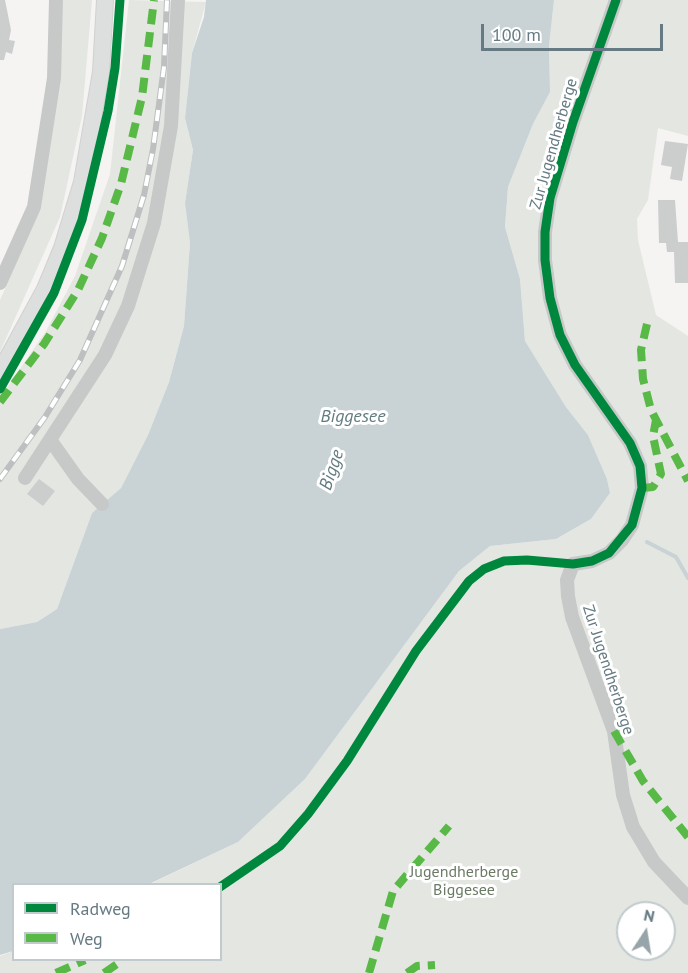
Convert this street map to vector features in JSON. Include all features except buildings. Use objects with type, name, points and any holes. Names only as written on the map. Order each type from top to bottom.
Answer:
[{"type":"main road","points":[[1,370],[45,289],[62,248],[82,182],[101,72],[105,0]]},
{"type":"street","points":[[0,283],[34,207],[54,78],[56,0]]},
{"type":"street","points":[[25,478],[105,355],[128,306],[154,223],[171,126],[178,0]]},
{"type":"street","name":"Zur Jugendherberge","points":[[616,0],[573,122],[550,198],[545,260],[550,298],[560,335],[575,365],[630,442],[640,466],[642,488],[632,525],[622,540],[609,553],[592,561],[573,564],[567,580],[568,596],[572,617],[614,731],[623,795],[633,827],[654,862],[688,898]]},
{"type":"street","points":[[51,441],[78,479],[102,504]]},
{"type":"green space","points":[[61,0],[92,0],[82,116],[60,217],[0,352],[0,300],[39,211]]},
{"type":"green space","points":[[129,0],[206,2],[192,53],[185,118],[193,150],[185,203],[190,243],[184,326],[169,382],[148,435],[121,488],[92,513],[57,609],[37,622],[0,629],[0,398],[46,331],[75,276],[110,174]]},
{"type":"green space","name":"Jugendherberge Biggesee","points":[[554,0],[688,0],[688,136],[658,128],[648,200],[637,219],[638,240],[656,315],[688,336],[688,973],[0,973],[0,956],[12,951],[12,961],[222,961],[222,883],[152,883],[238,842],[305,779],[459,571],[490,546],[556,539],[591,519],[610,493],[607,479],[588,435],[566,407],[525,341],[520,279],[505,227],[508,187],[533,124],[550,92],[549,46]]},
{"type":"water","name":"Biggesee","points":[[206,0],[554,0],[549,46],[550,92],[533,124],[508,187],[505,227],[520,279],[525,341],[566,407],[588,435],[607,479],[610,493],[591,519],[556,539],[490,546],[459,571],[305,779],[238,842],[151,883],[12,883],[12,951],[0,955],[0,629],[37,622],[57,609],[92,513],[121,488],[148,435],[169,382],[184,326],[190,243],[185,203],[193,150],[185,118],[192,53],[204,17]]},
{"type":"waterway","points":[[647,542],[676,557],[688,578]]},
{"type":"railway","points":[[0,479],[45,417],[80,360],[122,266],[144,195],[153,149],[164,67],[167,0]]},
{"type":"marked path","points":[[0,402],[44,344],[78,290],[102,238],[121,184],[142,97],[154,0]]},
{"type":"marked path","points":[[647,324],[641,350],[643,379],[651,410],[688,481]]},
{"type":"marked path","points":[[642,488],[653,487],[661,474],[653,436],[656,420]]},
{"type":"marked path","points":[[614,731],[643,781],[688,837]]},
{"type":"marked path","points":[[369,973],[393,891],[449,826]]},
{"type":"marked path","points":[[56,973],[83,961]]},
{"type":"marked path","points":[[104,973],[122,961]]},
{"type":"marked path","points":[[407,973],[417,966],[435,965]]},
{"type":"cycle path","points":[[0,389],[54,293],[82,220],[108,111],[115,68],[120,0]]},
{"type":"cycle path","points":[[222,886],[280,846],[308,814],[347,761],[416,651],[469,581],[484,569],[504,561],[527,560],[573,564],[592,561],[609,553],[632,525],[642,488],[640,466],[630,443],[575,365],[560,335],[550,298],[545,260],[545,232],[550,198],[573,122],[616,0]]},
{"type":"water label","name":"Bigge","points":[[332,470]]}]
